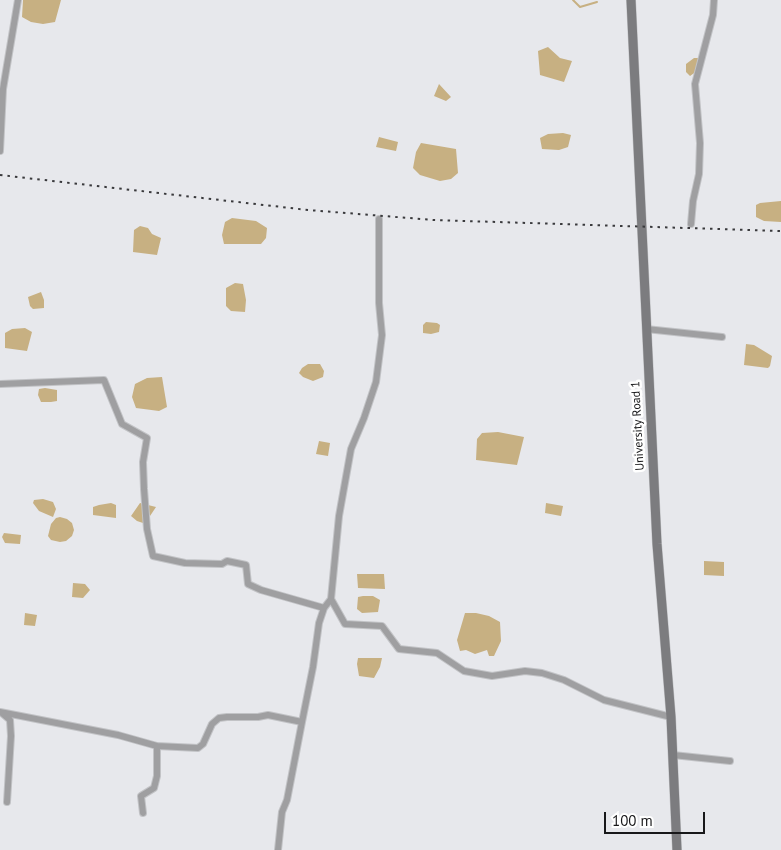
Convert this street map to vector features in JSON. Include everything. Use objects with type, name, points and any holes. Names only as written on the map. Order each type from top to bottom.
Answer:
[{"type":"main road","name":"University Road 1","points":[[630,0],[657,544],[671,717],[677,850]]},
{"type":"street","points":[[0,151],[3,89],[18,0]]},
{"type":"street","points":[[691,224],[700,143],[695,84],[714,0]]},
{"type":"street","points":[[278,850],[282,812],[287,800],[313,667],[319,623],[324,608],[331,599],[336,539],[347,466],[351,449],[376,382],[382,335],[379,302],[379,218]]},
{"type":"street","points":[[646,329],[722,338]]},
{"type":"street","points":[[0,384],[104,380],[122,424],[147,438],[143,462],[144,490],[147,528],[153,556],[185,563],[222,564],[227,562],[246,565],[248,584],[261,590],[324,608]]},
{"type":"street","points":[[331,599],[345,624],[382,626],[399,649],[437,652],[464,671],[492,676],[525,671],[542,673],[564,680],[604,700],[671,717]]},
{"type":"street","points":[[0,712],[118,734],[156,746],[198,748],[203,744],[212,724],[219,718],[268,715],[302,722]]},
{"type":"street","points":[[0,712],[10,720],[6,802]]},
{"type":"street","points":[[143,813],[141,796],[154,788],[157,776],[156,746]]},
{"type":"street","points":[[673,755],[730,761]]},
{"type":"shaded area","points":[[23,0],[61,0],[55,22],[43,24],[31,22],[22,17]]},
{"type":"shaded area","points":[[548,47],[560,58],[572,61],[564,82],[540,75],[538,51]]},
{"type":"shaded area","points":[[694,58],[698,58],[697,71],[690,76],[686,72],[686,64]]},
{"type":"shaded area","points":[[439,84],[451,97],[446,101],[434,96]]},
{"type":"shaded area","points":[[563,133],[571,135],[568,147],[559,150],[542,149],[540,138],[548,134]]},
{"type":"shaded area","points":[[379,137],[398,142],[396,151],[376,147]]},
{"type":"shaded area","points":[[421,143],[456,149],[458,173],[451,179],[440,181],[420,175],[413,168],[416,152]]},
{"type":"shaded area","points":[[781,201],[781,222],[764,221],[756,217],[756,205]]},
{"type":"shaded area","points":[[232,218],[256,221],[267,228],[266,238],[261,244],[224,244],[222,235],[225,222]]},
{"type":"shaded area","points":[[140,226],[148,228],[152,234],[161,238],[157,255],[133,252],[134,230]]},
{"type":"shaded area","points":[[235,283],[243,284],[246,300],[245,312],[231,311],[226,306],[226,288]]},
{"type":"shaded area","points":[[41,292],[44,308],[33,309],[30,306],[28,297]]},
{"type":"shaded area","points":[[426,322],[440,325],[439,332],[423,333],[423,325]]},
{"type":"shaded area","points":[[25,328],[32,332],[27,351],[5,348],[5,333],[12,329]]},
{"type":"shaded area","points":[[746,344],[754,345],[772,356],[768,368],[744,365]]},
{"type":"shaded area","points":[[308,364],[320,364],[324,371],[323,377],[313,381],[303,377],[299,373]]},
{"type":"shaded area","points":[[162,377],[167,407],[159,411],[136,408],[132,397],[135,384],[147,378]]},
{"type":"shaded area","points":[[39,389],[57,390],[57,401],[41,402],[38,395]]},
{"type":"shaded area","points":[[498,432],[524,437],[517,465],[476,460],[477,439],[482,433]]},
{"type":"shaded area","points":[[319,441],[330,443],[328,456],[316,454]]},
{"type":"shaded area","points":[[43,499],[53,502],[56,509],[53,517],[39,511],[33,503],[34,500]]},
{"type":"shaded area","points":[[111,503],[116,505],[116,518],[93,515],[93,507]]},
{"type":"shaded area","points":[[140,503],[156,507],[143,523],[131,516]]},
{"type":"shaded area","points":[[546,503],[563,506],[561,516],[545,513]]},
{"type":"shaded area","points":[[60,517],[72,523],[74,530],[72,536],[66,541],[60,542],[51,540],[48,536],[51,524],[56,518]]},
{"type":"shaded area","points":[[4,533],[21,535],[20,544],[5,543],[2,537]]},
{"type":"shaded area","points":[[704,561],[724,562],[724,576],[704,575]]},
{"type":"shaded area","points":[[357,574],[384,574],[385,589],[358,588]]},
{"type":"shaded area","points":[[73,583],[85,584],[90,590],[83,598],[72,597]]},
{"type":"shaded area","points":[[373,596],[380,600],[378,612],[362,613],[357,609],[358,597]]},
{"type":"shaded area","points":[[25,613],[37,615],[35,626],[24,625]]},
{"type":"shaded area","points":[[465,613],[489,616],[500,622],[501,641],[494,656],[489,656],[487,650],[475,654],[466,650],[460,651],[457,640]]},
{"type":"shaded area","points":[[358,658],[382,658],[374,678],[359,676]]},
{"type":"waterway","points":[[573,0],[580,7],[597,2]]},
{"type":"railway","points":[[0,175],[308,210],[434,220],[781,231]]}]
